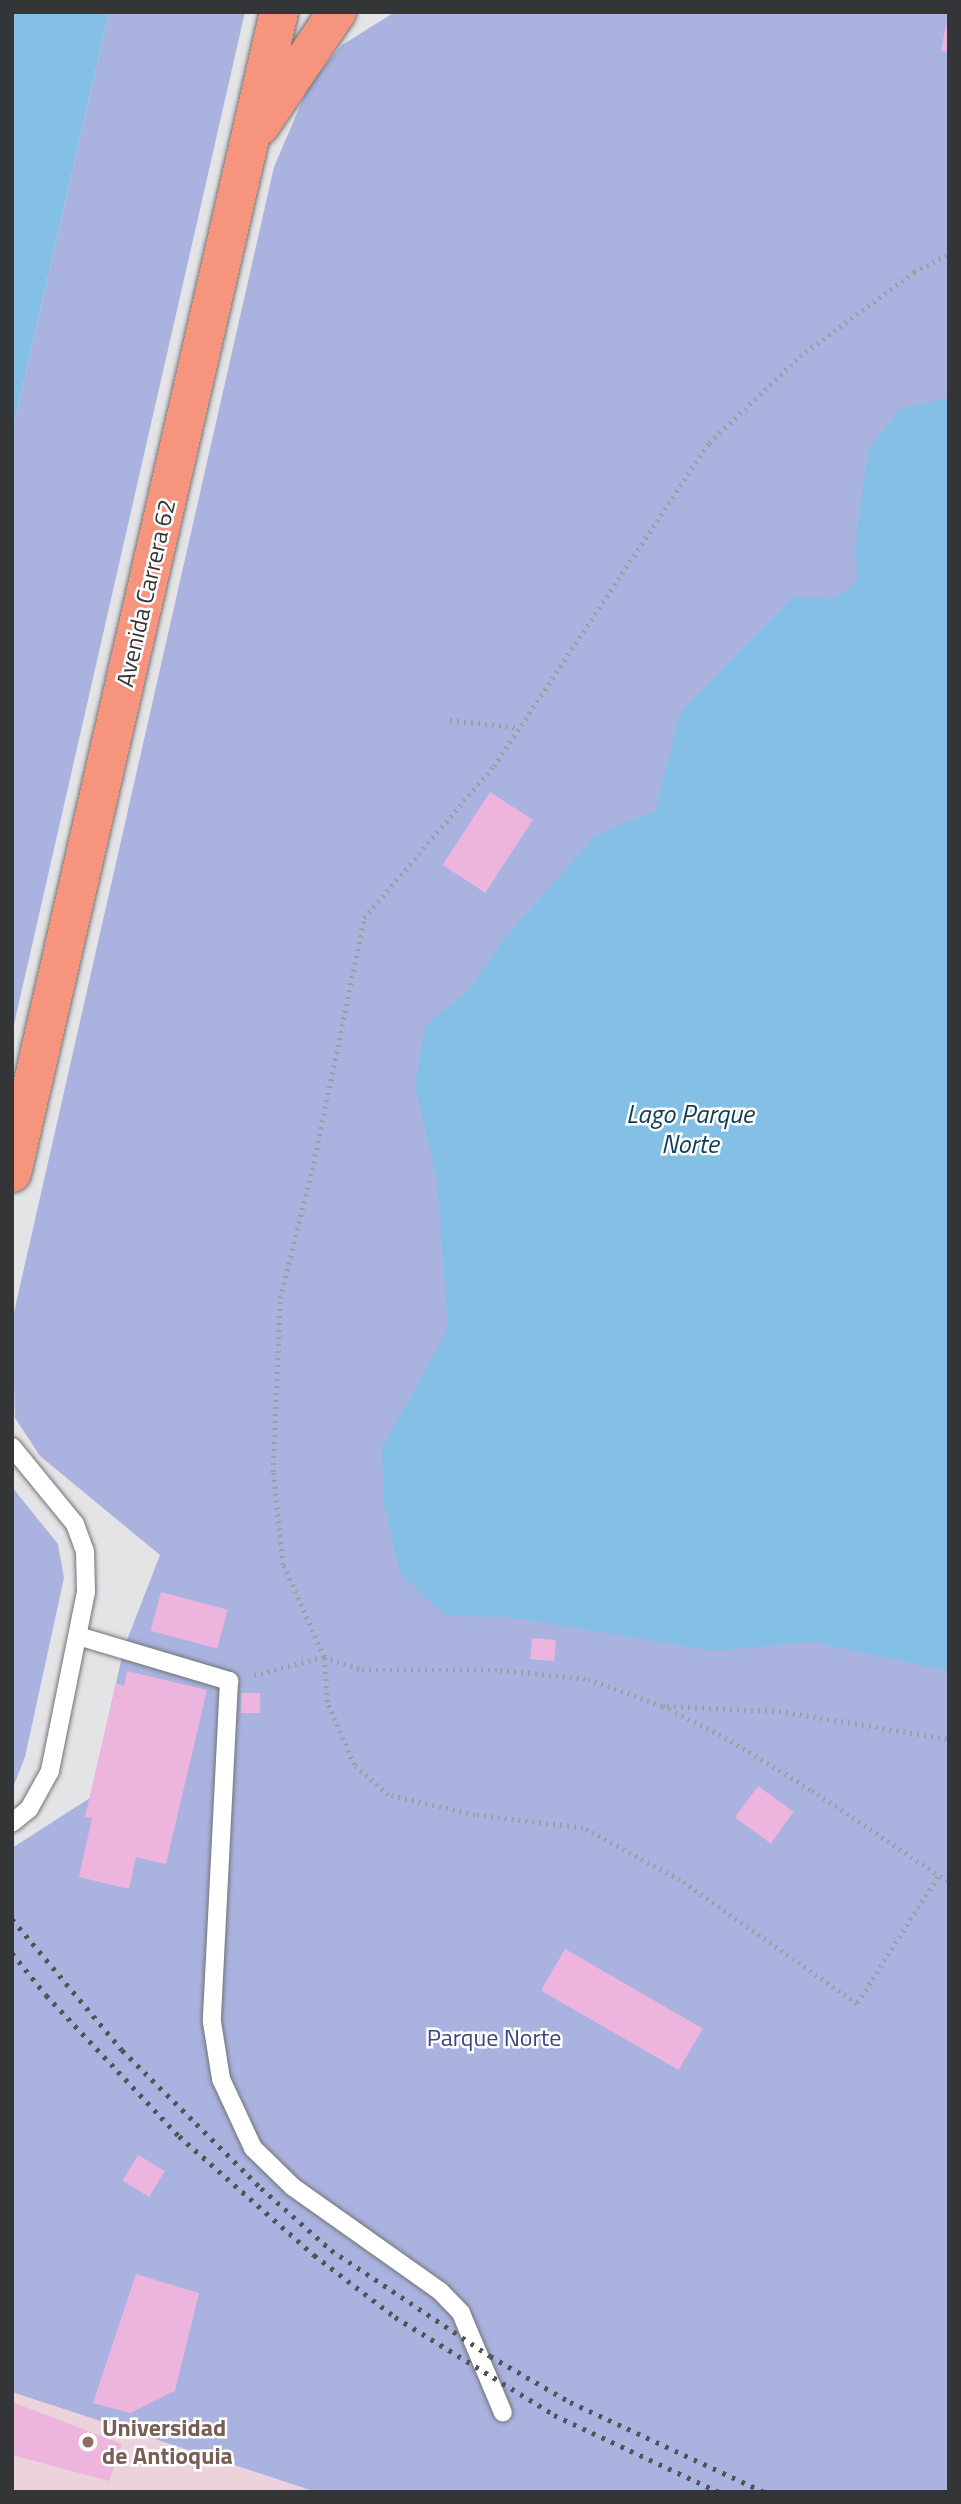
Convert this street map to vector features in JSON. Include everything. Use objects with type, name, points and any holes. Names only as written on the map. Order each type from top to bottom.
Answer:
[{"type":"highway","name":"Avenida Carrera 62","points":[[12,1173],[279,12]]},
{"type":"highway","points":[[250,139],[318,45],[337,12]]},
{"type":"highway","points":[[318,45],[356,12]]},
{"type":"lane","points":[[12,1447],[75,1524],[85,1551],[86,1592],[50,1771],[29,1809],[12,1823]]},
{"type":"lane","points":[[78,1636],[229,1681],[212,2022],[221,2079],[253,2148],[293,2187],[440,2291],[460,2313],[503,2413]]},
{"type":"path","points":[[938,1877],[857,2004],[680,1880],[583,1828],[475,1815],[388,1796],[354,1765],[327,1702],[324,1657],[283,1565],[273,1472],[280,1298],[312,1170],[364,918],[423,853],[520,728],[709,443],[800,356],[914,272],[949,253]]},
{"type":"path","points":[[450,720],[520,728]]},
{"type":"path","points":[[229,1681],[324,1657],[362,1670],[500,1670],[588,1679],[663,1706],[812,1790],[949,1882]]},
{"type":"path","points":[[663,1706],[779,1711],[949,1739]]},
{"type":"shaded area","name":"Universidad de Antioquia","points":[[12,2392],[316,2492],[12,2492]]},
{"type":"green space","points":[[109,12],[245,12],[12,1033],[12,432]]},
{"type":"green space","name":"Parque Norte","points":[[395,12],[949,12],[949,2492],[316,2492],[12,2392],[12,1848],[90,1798],[124,1648],[160,1555],[40,1456],[15,1418],[12,1321],[274,167],[309,85],[342,45]]},
{"type":"green space","points":[[12,1487],[58,1544],[64,1578],[25,1757],[12,1790]]},
{"type":"water","points":[[12,12],[109,12],[12,432]]},
{"type":"water","name":"Lago Parque Norte","points":[[947,398],[949,1671],[812,1642],[714,1651],[509,1617],[446,1616],[401,1575],[384,1505],[382,1449],[448,1328],[437,1182],[415,1085],[426,1025],[469,990],[506,937],[596,835],[655,811],[680,713],[793,597],[834,599],[858,581],[855,545],[868,450],[900,409]]},
{"type":"building","points":[[949,20],[949,52],[941,51]]},
{"type":"building","points":[[490,792],[533,820],[485,893],[443,865]]},
{"type":"building","points":[[161,1592],[228,1610],[217,1648],[151,1631]]},
{"type":"building","points":[[532,1638],[556,1640],[554,1661],[530,1659]]},
{"type":"building","points":[[127,1671],[207,1690],[166,1864],[136,1857],[129,1889],[79,1877],[92,1818],[85,1817],[116,1683],[124,1686]]},
{"type":"building","points":[[241,1693],[260,1693],[260,1713],[241,1713]]},
{"type":"building","points":[[758,1786],[794,1812],[771,1843],[735,1818]]},
{"type":"building","points":[[565,1949],[703,2028],[679,2070],[541,1991]]},
{"type":"building","points":[[138,2155],[165,2171],[149,2197],[123,2181]]},
{"type":"building","points":[[136,2274],[199,2293],[175,2391],[130,2413],[93,2403]]},
{"type":"building","points":[[12,2402],[122,2444],[109,2481],[12,2455]]},
{"type":"railway","points":[[12,1919],[122,2050],[261,2188],[331,2250],[490,2356],[570,2402],[764,2492]]},
{"type":"railway","points":[[12,1953],[46,1995],[179,2136],[314,2255],[395,2317],[554,2415],[719,2492]]},
{"type":"place","name":"Universidad de Antioquia","points":[[88,2442]]}]
